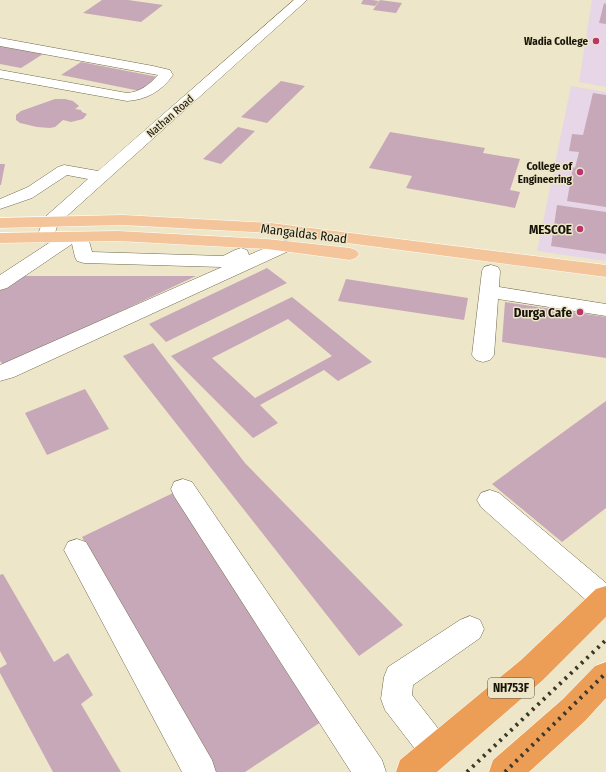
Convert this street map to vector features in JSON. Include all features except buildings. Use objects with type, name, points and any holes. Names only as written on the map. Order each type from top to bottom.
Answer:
[{"type":"highway","name":"NH753F","points":[[412,772],[532,670],[606,599]]},
{"type":"highway","points":[[505,772],[574,710],[606,676]]},
{"type":"main road","name":"Mangaldas Road","points":[[0,238],[123,220],[271,228],[606,272]]},
{"type":"main road","name":"Mangaldas Road","points":[[0,223],[48,230],[75,237]]},
{"type":"main road","name":"Mangaldas Road","points":[[262,243],[606,285]]},
{"type":"street","name":"Nathan Road","points":[[48,230],[177,98],[301,0]]},
{"type":"street","points":[[0,42],[165,73],[166,75],[148,92],[141,96],[127,97],[0,74]]},
{"type":"street","points":[[148,92],[177,98]]},
{"type":"street","points":[[0,204],[16,200],[41,187],[64,170],[101,177]]},
{"type":"street","points":[[0,284],[75,237],[84,257],[226,262],[262,243]]},
{"type":"street","points":[[0,373],[13,369],[285,246]]},
{"type":"street","points":[[483,355],[491,271]]},
{"type":"street","points":[[489,292],[606,310]]},
{"type":"street","points":[[183,489],[370,772]]},
{"type":"street","points":[[490,500],[606,599]]},
{"type":"street","points":[[77,550],[200,772]]},
{"type":"street","points":[[436,752],[396,699],[398,677],[470,628]]},
{"type":"shaded area","name":"Wadia College","points":[[592,0],[606,0],[606,87],[579,82]]},
{"type":"shaded area","name":"College of Engineering","points":[[571,86],[606,92],[606,261],[537,251]]},
{"type":"railway","points":[[467,772],[606,640]]},
{"type":"railway","points":[[505,772],[606,673]]},
{"type":"place","name":"Wadia College","points":[[596,41]]},
{"type":"place","name":"College of Engineering","points":[[580,172]]},
{"type":"place","name":"MESCOE","points":[[580,229]]},
{"type":"place","name":"Durga Cafe","points":[[580,312]]}]
